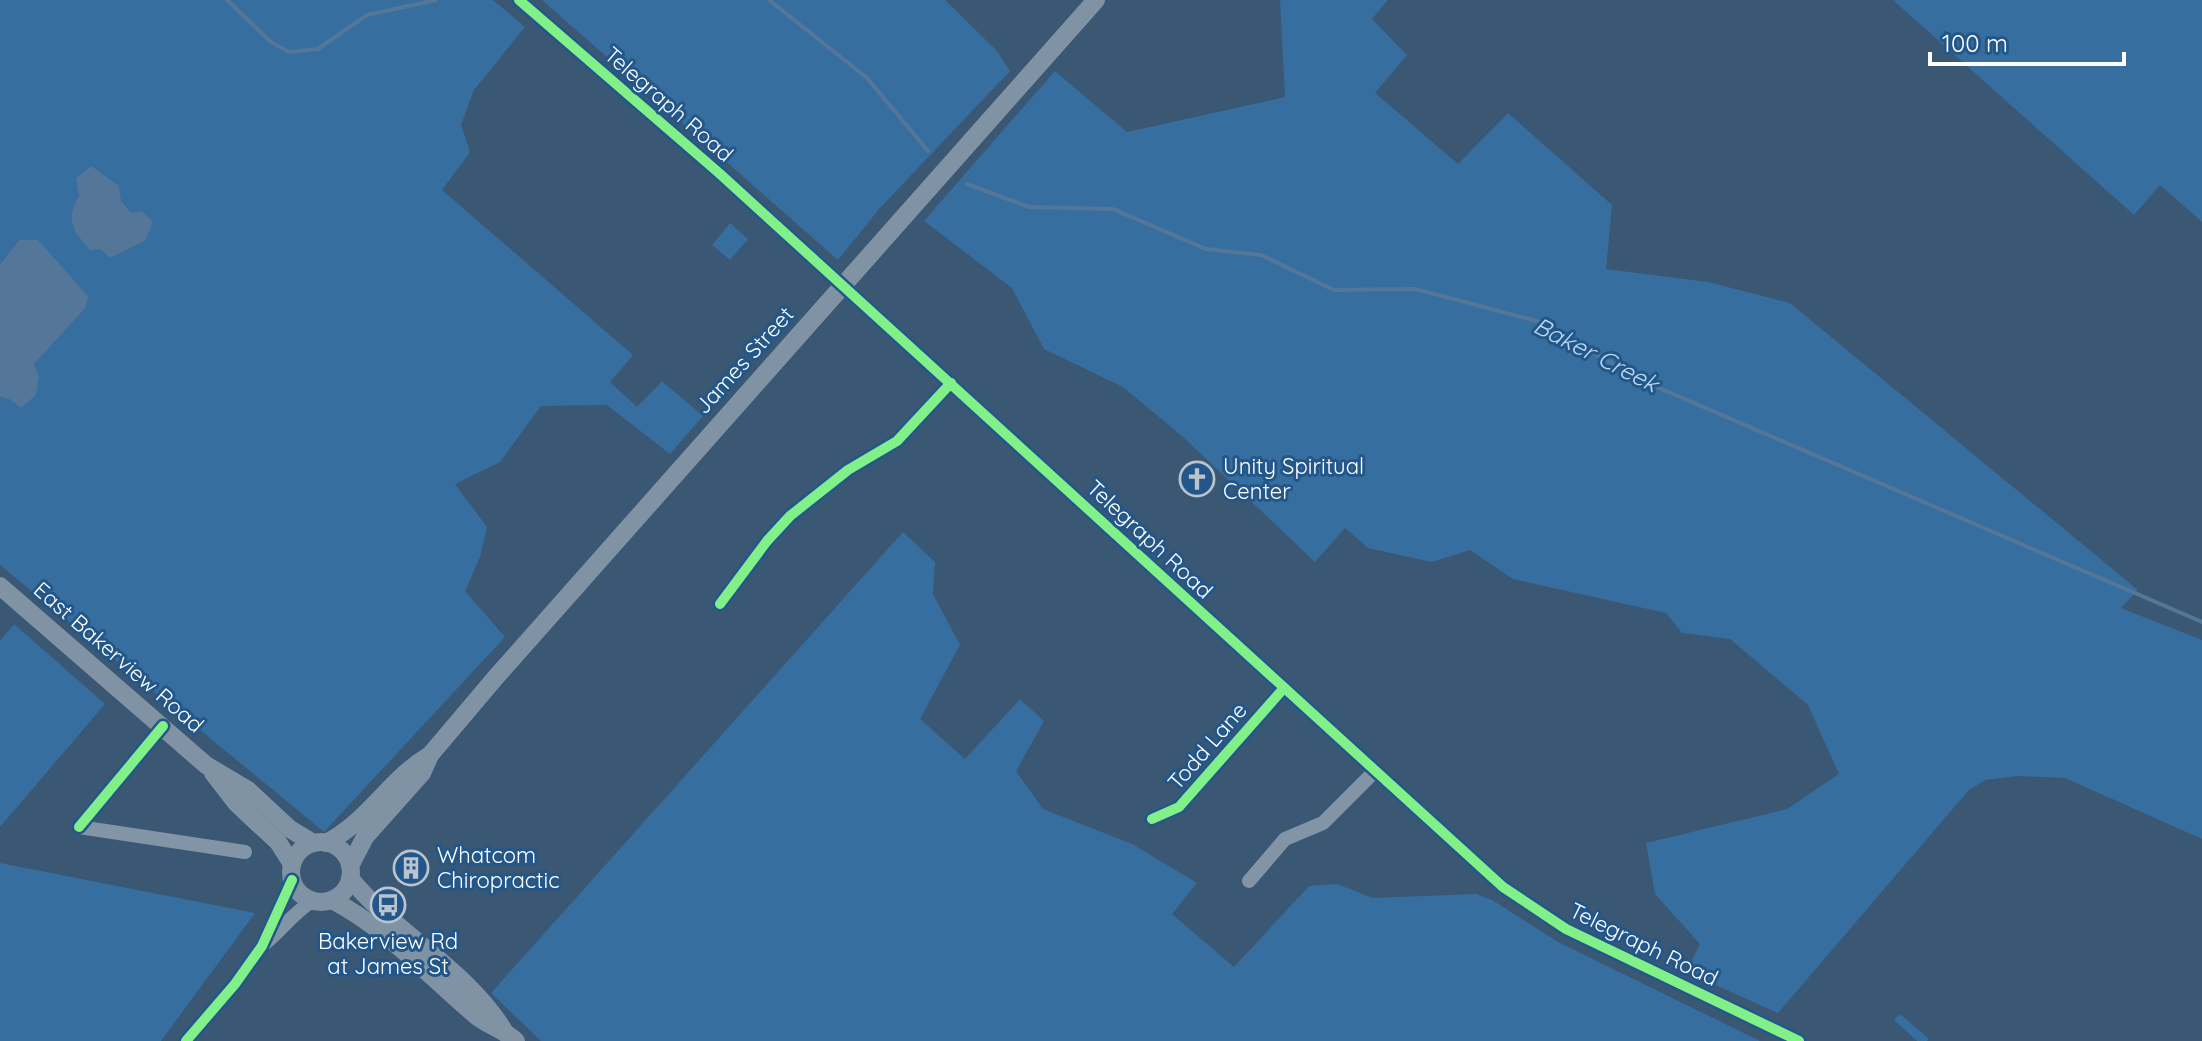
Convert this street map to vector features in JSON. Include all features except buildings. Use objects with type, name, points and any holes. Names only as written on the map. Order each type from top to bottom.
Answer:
[{"type":"main road","name":"James Street","points":[[350,872],[365,837],[422,773],[430,755],[496,677],[1096,0]]},
{"type":"main road","name":"East Bakerview Road","points":[[0,586],[206,765],[237,804],[278,842],[292,872]]},
{"type":"main road","name":"James Street","points":[[320,843],[347,833],[413,765],[430,755]]},
{"type":"main road","name":"East Bakerview Road","points":[[206,765],[248,790],[290,829],[320,843]]},
{"type":"main road","points":[[350,872],[345,891],[332,900],[312,901],[299,892],[292,872],[302,849],[320,843],[339,848],[350,872],[373,905],[492,1010],[510,1036]]},
{"type":"main road","points":[[332,900],[365,919],[478,1018],[510,1036]]},
{"type":"street","name":"Telegraph Road","points":[[519,0],[719,173],[1486,873],[1527,905],[1605,949],[1799,1041]]},
{"type":"street","points":[[720,604],[767,541],[790,516],[848,470],[897,441],[951,383]]},
{"type":"street","name":"Todd Lane","points":[[1152,819],[1179,807],[1284,688]]},
{"type":"street","points":[[163,726],[79,827],[245,852]]},
{"type":"street","points":[[1249,881],[1285,839],[1323,823],[1375,771]]},
{"type":"street","points":[[186,1041],[235,984],[262,946],[292,872]]},
{"type":"street","points":[[262,946],[276,935],[292,915],[312,901]]},
{"type":"shaded area","points":[[0,0],[493,0],[525,27],[474,90],[461,125],[470,152],[442,190],[633,355],[610,382],[637,407],[662,381],[703,416],[670,454],[607,405],[541,406],[500,462],[455,484],[487,527],[480,557],[465,591],[505,637],[324,832],[0,565],[0,397],[9,399],[42,353],[19,240],[0,264]],"holes":[[[80,196],[121,201],[132,213],[90,250],[73,224],[73,212]]]},
{"type":"shaded area","points":[[542,0],[945,0],[997,51],[1010,71],[880,208],[838,260]]},
{"type":"shaded area","points":[[1280,0],[1388,0],[1372,19],[1407,55],[1375,93],[1458,164],[1508,113],[1612,205],[1606,269],[1708,282],[1790,303],[2138,590],[2121,608],[2202,640],[2202,839],[2065,778],[2018,776],[1985,780],[1968,791],[1778,1013],[1686,972],[1700,944],[1655,894],[1646,843],[1787,809],[1839,774],[1808,705],[1730,639],[1682,633],[1666,613],[1513,579],[1470,550],[1432,562],[1368,548],[1345,528],[1315,562],[1182,436],[1123,387],[1044,349],[1012,288],[924,221],[1055,71],[1127,132],[1285,97]]},
{"type":"shaded area","points":[[1893,0],[2202,0],[2202,222],[2160,185],[2134,215]]},
{"type":"shaded area","points":[[91,166],[119,186],[121,201],[132,213],[142,211],[153,222],[145,241],[110,258],[100,249],[90,250],[72,224],[79,196],[76,178]]},
{"type":"shaded area","points":[[730,223],[748,239],[730,260],[712,245]]},
{"type":"shaded area","points":[[19,240],[38,240],[88,296],[86,307],[34,364],[39,376],[36,395],[21,408],[9,399],[0,397],[0,264]]},
{"type":"shaded area","points":[[903,532],[935,562],[933,594],[960,645],[920,719],[965,759],[1020,699],[1044,721],[1016,771],[1043,809],[1132,844],[1197,883],[1172,914],[1234,967],[1309,886],[1337,884],[1373,898],[1476,894],[1492,900],[1558,942],[1760,1041],[541,1041],[491,993]]},
{"type":"shaded area","points":[[14,624],[105,704],[0,827],[0,641]]},
{"type":"shaded area","points":[[0,863],[255,913],[161,1041],[0,1041]]},
{"type":"shaded area","points":[[1900,1014],[1929,1039],[1917,1041],[1894,1020]]},
{"type":"waterway","name":"Baker Creek","points":[[227,0],[271,42],[289,52],[318,49],[367,15],[436,0]]},
{"type":"waterway","name":"Baker Creek","points":[[769,0],[867,78],[928,151]]},
{"type":"waterway","name":"Baker Creek","points":[[967,184],[1029,207],[1113,209],[1206,249],[1261,255],[1334,290],[1415,289],[1537,321],[1643,381],[2202,622]]},
{"type":"cycle path","points":[[519,0],[719,173],[1503,887],[1566,929],[1799,1041]]},
{"type":"cycle path","points":[[720,604],[767,541],[790,516],[848,470],[897,441],[951,383]]},
{"type":"cycle path","points":[[1152,819],[1179,807],[1284,688]]},
{"type":"cycle path","points":[[79,827],[163,726]]},
{"type":"cycle path","points":[[186,1041],[235,984],[262,946],[292,880]]},
{"type":"place","name":"Unity Spiritual Center","points":[[1197,479]]},
{"type":"place","name":"Whatcom Chiropractic","points":[[411,868]]},
{"type":"place","name":"Bakerview Rd at James St","points":[[388,905]]}]
